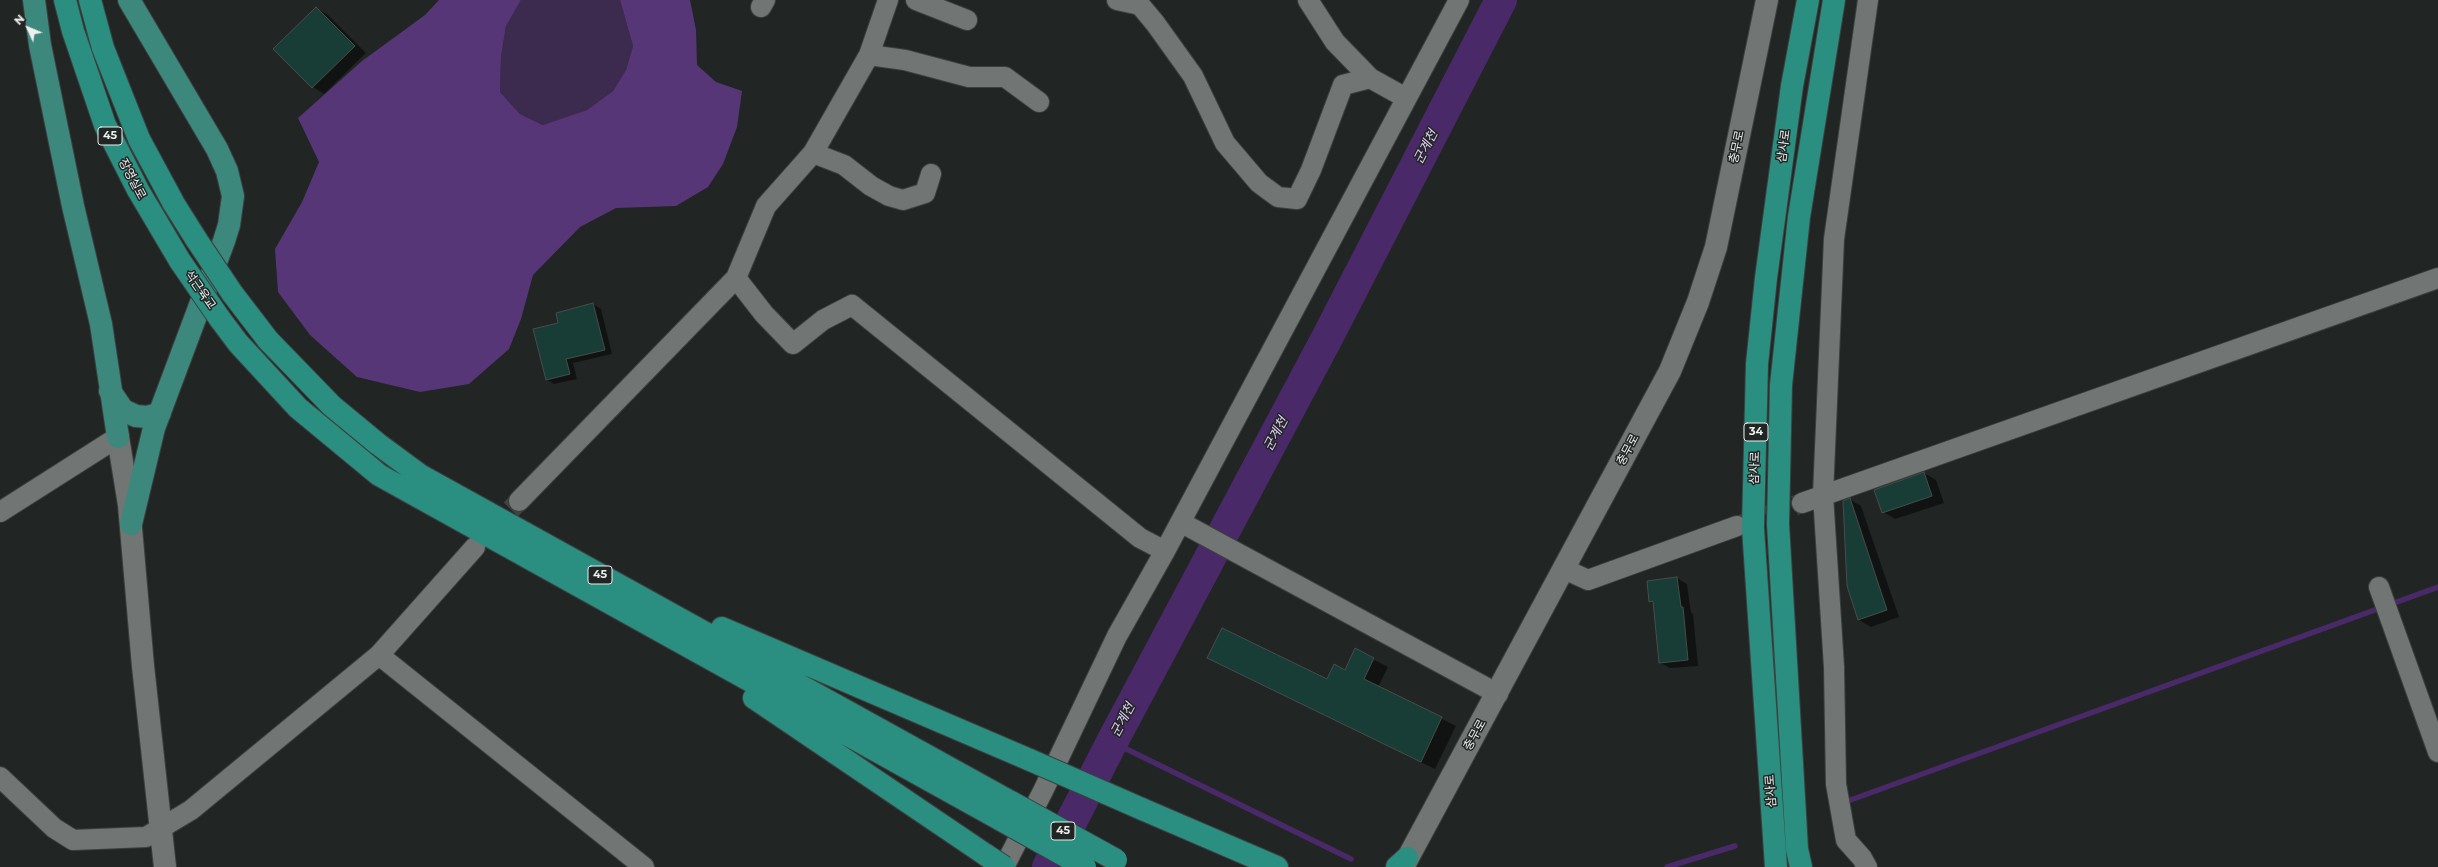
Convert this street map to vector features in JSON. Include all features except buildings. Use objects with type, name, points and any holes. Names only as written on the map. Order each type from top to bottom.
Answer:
[{"type":"highway","name":"장영실로","points":[[66,0],[73,31],[105,125],[138,190],[180,261]]},
{"type":"highway","name":"장영실로","points":[[90,0],[103,48],[139,139],[174,204],[196,239]]},
{"type":"highway","name":"삼사로","points":[[1776,867],[1754,528],[1757,364],[1766,278],[1792,86],[1808,0]]},
{"type":"highway","name":"삼사로","points":[[1799,858],[1778,524],[1782,385],[1798,217],[1834,0]]},
{"type":"highway","name":"석근육교","points":[[196,239],[232,293],[296,371],[332,406],[378,444],[420,475],[606,578]]},
{"type":"highway","name":"석근육교","points":[[180,261],[238,343],[298,408],[379,475],[633,617]]},
{"type":"highway","points":[[606,578],[1277,867]]},
{"type":"highway","name":"45","points":[[606,578],[1006,811],[1085,867]]},
{"type":"highway","points":[[633,617],[1004,867]]},
{"type":"highway","name":"45","points":[[633,617],[1006,811],[1122,864]]},
{"type":"main road","points":[[34,0],[40,45],[73,206],[101,324],[118,437]]},
{"type":"main road","points":[[129,0],[217,149],[227,171],[233,196],[231,218],[224,241],[174,369],[154,428],[131,524]]},
{"type":"main road","points":[[110,391],[123,410],[136,416],[148,417],[160,413]]},
{"type":"street","points":[[916,0],[967,20]]},
{"type":"street","points":[[1117,0],[1140,5],[1155,23],[1193,76],[1226,143],[1259,183],[1278,197],[1297,199],[1311,170],[1343,85],[1370,78]]},
{"type":"street","points":[[1308,0],[1334,42],[1370,78],[1406,98]]},
{"type":"street","points":[[1004,867],[1043,791],[1117,636],[1165,551],[1189,528],[1406,98],[1459,0]]},
{"type":"street","name":"충무로","points":[[1403,865],[1498,694],[1670,371],[1698,302],[1716,247],[1768,0]]},
{"type":"street","points":[[1867,867],[1862,858],[1846,840],[1836,784],[1834,667],[1823,495],[1834,239],[1868,0]]},
{"type":"street","points":[[519,501],[736,278],[766,206],[813,153],[869,55],[882,2]]},
{"type":"street","points":[[869,55],[905,60],[969,77],[1005,77],[1039,102]]},
{"type":"street","points":[[813,153],[844,165],[871,186],[890,196],[903,200],[925,193],[931,174]]},
{"type":"street","points":[[736,278],[764,314],[793,344],[823,320],[852,305],[1140,538],[1165,551]]},
{"type":"street","points":[[1802,503],[2438,278]]},
{"type":"street","points":[[0,512],[118,437],[131,524],[143,666],[162,828],[165,867]]},
{"type":"street","points":[[1564,569],[1588,580],[1736,526]]},
{"type":"street","points":[[1189,528],[1498,694]]},
{"type":"street","points":[[0,777],[54,828],[73,840],[146,837],[191,810],[379,655],[475,547]]},
{"type":"street","points":[[2379,587],[2392,627],[2438,752]]},
{"type":"street","points":[[379,655],[644,867]]},
{"type":"shaded area","points":[[439,0],[521,0],[506,26],[501,57],[500,92],[520,114],[543,125],[587,110],[613,91],[626,70],[633,46],[620,0],[690,0],[696,30],[697,65],[716,82],[742,91],[737,127],[723,164],[708,187],[676,206],[616,208],[580,227],[533,275],[521,319],[509,349],[469,384],[420,392],[357,377],[310,335],[278,292],[275,249],[302,202],[319,162],[298,118],[362,61],[425,15]]},
{"type":"shaded area","points":[[521,0],[620,0],[633,46],[626,70],[613,91],[587,110],[544,125],[520,114],[500,92],[501,57],[506,26]]},
{"type":"waterway","name":"군계천","points":[[1048,867],[1112,742],[1327,338],[1501,0]]},
{"type":"waterway","points":[[1845,802],[2438,587]]},
{"type":"waterway","points":[[1112,742],[1351,859]]},
{"type":"waterway","points":[[1667,867],[1735,846]]},
{"type":"tunnel","points":[[490,531],[519,501]]},
{"type":"tunnel","points":[[1738,526],[1802,503]]}]
